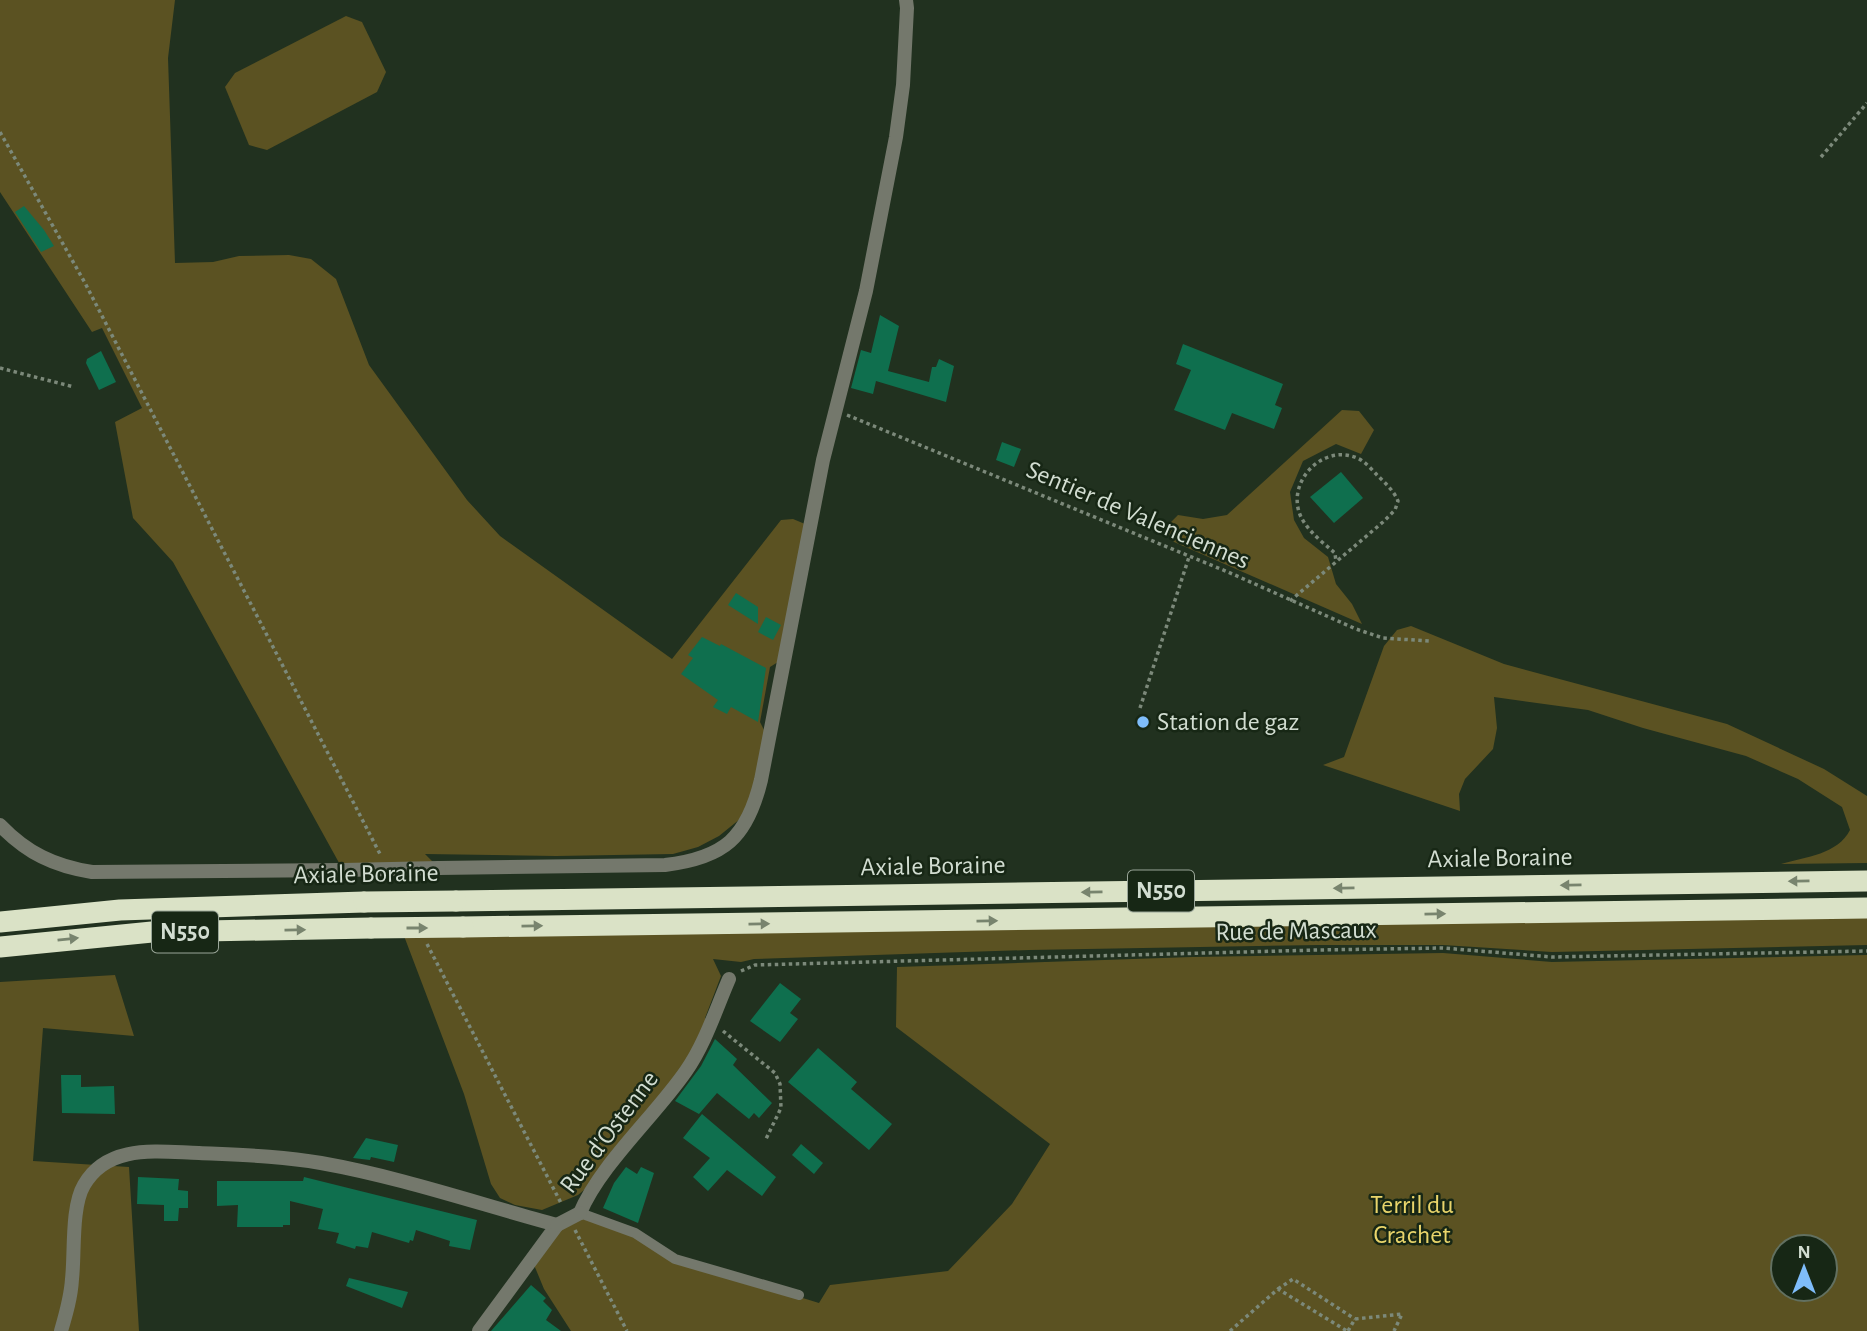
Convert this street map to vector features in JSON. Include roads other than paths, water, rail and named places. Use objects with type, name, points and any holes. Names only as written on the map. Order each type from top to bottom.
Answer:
[{"type":"highway","name":"Axiale Boraine","points":[[0,922],[120,909],[364,902],[1867,880]]},
{"type":"highway","name":"Axiale Boraine","points":[[0,947],[152,932],[1867,908]]},
{"type":"street","points":[[0,825],[39,856],[65,868],[92,872],[665,865],[709,857],[728,844],[755,806],[823,460],[866,290],[896,137],[903,72],[906,0]]},
{"type":"street","name":"Rue d'Ostenne","points":[[479,1331],[688,1068],[729,979]]},
{"type":"street","points":[[61,1331],[72,1283],[78,1203],[84,1185],[99,1168],[116,1157],[138,1151],[258,1156],[318,1163],[569,1220]]},
{"type":"lane","points":[[569,1220],[635,1233],[675,1259],[799,1295]]},
{"type":"place","name":"Station de gaz","points":[[1143,722]]},
{"type":"park label","name":"Terril du Crachet","points":[[1412,1220]]}]
